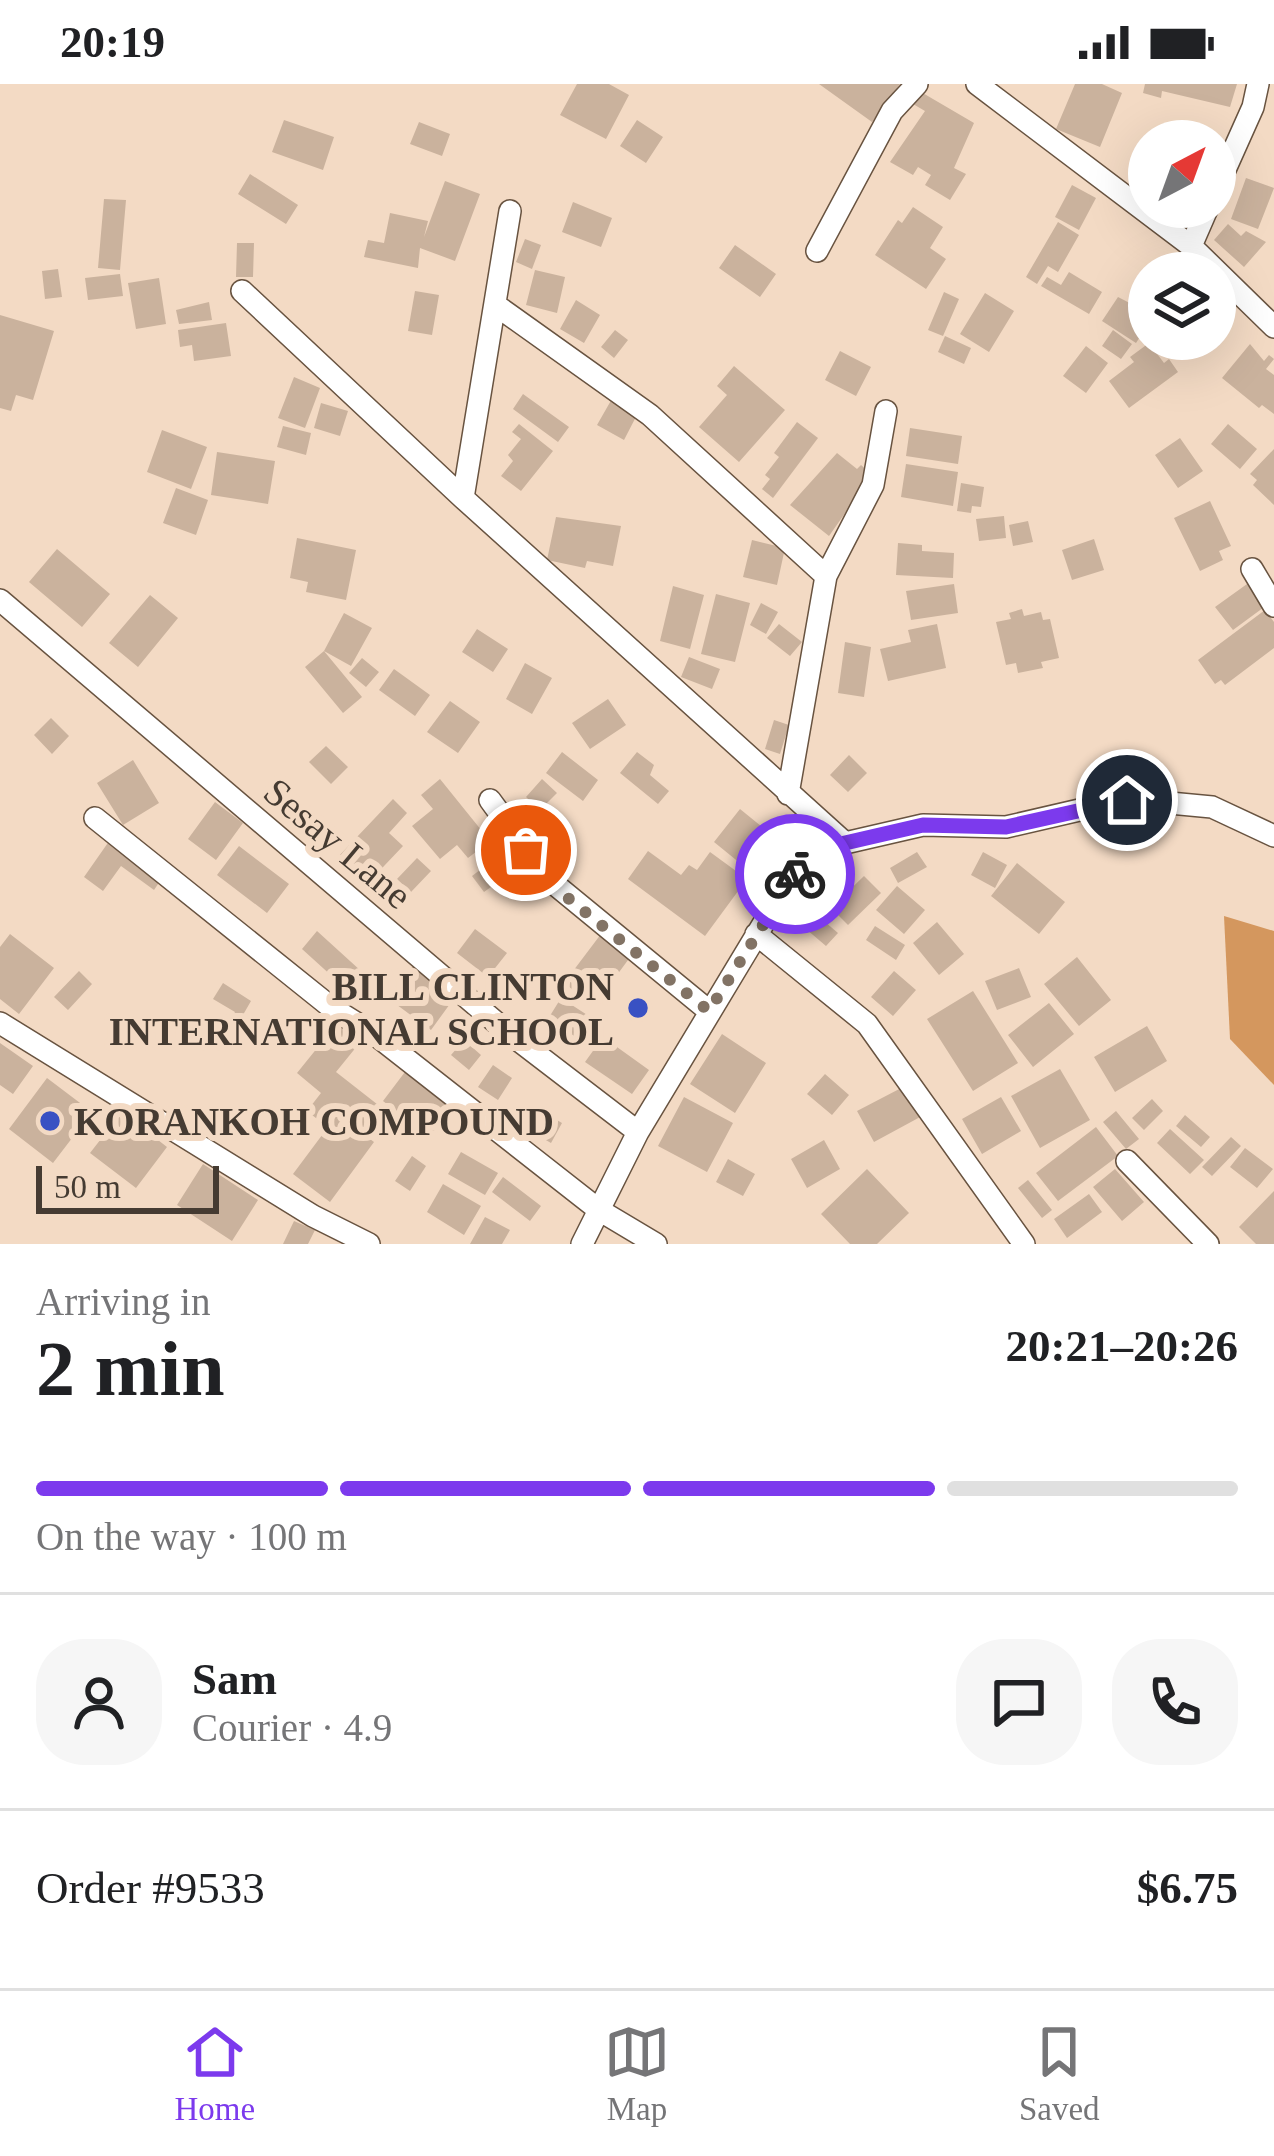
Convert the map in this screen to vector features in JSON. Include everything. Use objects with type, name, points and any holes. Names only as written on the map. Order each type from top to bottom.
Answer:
[{"type":"street","points":[[817,251],[892,111],[917,84]]},
{"type":"street","points":[[977,84],[1191,246],[1274,327]]},
{"type":"street","points":[[1236,145],[1258,84]]},
{"type":"street","points":[[463,498],[510,211]]},
{"type":"street","points":[[1191,246],[1199,228]]},
{"type":"street","points":[[242,291],[845,843]]},
{"type":"street","points":[[496,306],[650,415],[826,576]]},
{"type":"street","points":[[788,794],[826,576],[873,484],[886,411]]},
{"type":"street","points":[[1252,569],[1274,606]]},
{"type":"street","name":"Sesay Lane","points":[[0,601],[487,1015],[638,1132]]},
{"type":"street","points":[[490,800],[547,878],[709,1011]]},
{"type":"street","points":[[582,1244],[638,1132],[792,876],[845,843],[923,825],[1006,827],[1127,800],[1212,806],[1274,836]]},
{"type":"street","points":[[95,818],[332,1008],[377,1036],[599,1210],[656,1244]]},
{"type":"street","points":[[756,934],[867,1024],[1024,1244]]},
{"type":"street","points":[[0,1023],[313,1216],[369,1244]]},
{"type":"street","points":[[1127,1161],[1208,1244]]},
{"type":"shaded area","points":[[1224,916],[1274,931],[1274,1085],[1230,1039]]},
{"type":"building","points":[[577,84],[609,84],[629,95],[606,139],[560,115]]},
{"type":"building","points":[[819,84],[900,84],[872,122]]},
{"type":"building","points":[[1075,84],[1102,84],[1122,93],[1100,147],[1056,129]]},
{"type":"building","points":[[1145,84],[1237,84],[1230,107],[1162,91],[1161,98],[1143,93]]},
{"type":"building","points":[[921,92],[974,123],[954,168],[966,174],[950,200],[925,185],[931,175],[918,167],[913,175],[890,162],[925,111],[913,104]]},
{"type":"building","points":[[284,120],[334,137],[323,170],[272,152]]},
{"type":"building","points":[[637,120],[663,137],[646,163],[620,146]]},
{"type":"building","points":[[419,122],[450,134],[442,156],[410,144]]},
{"type":"building","points":[[250,174],[298,205],[286,224],[238,194]]},
{"type":"building","points":[[1246,178],[1274,188],[1258,229],[1236,221]]},
{"type":"building","points":[[445,181],[480,194],[455,261],[420,248],[418,268],[364,257],[368,240],[384,243],[390,213],[428,221],[424,237]]},
{"type":"building","points":[[1072,185],[1096,198],[1079,230],[1055,217]]},
{"type":"building","points":[[104,199],[126,200],[120,270],[98,268]]},
{"type":"building","points":[[573,202],[612,218],[601,247],[562,232]]},
{"type":"building","points":[[913,207],[943,227],[930,248],[946,259],[926,289],[875,255],[898,220],[902,223]]},
{"type":"building","points":[[1058,222],[1079,235],[1058,272],[1048,266],[1037,284],[1026,277]]},
{"type":"building","points":[[1224,228],[1232,228],[1241,236],[1246,231],[1266,242],[1244,267],[1236,260],[1236,252],[1227,252],[1214,240]]},
{"type":"building","points":[[525,239],[541,245],[532,269],[516,262]]},
{"type":"building","points":[[237,243],[254,243],[253,277],[236,277]]},
{"type":"building","points":[[735,245],[776,274],[760,297],[719,268]]},
{"type":"building","points":[[58,269],[62,297],[45,299],[42,271]]},
{"type":"building","points":[[535,270],[565,277],[557,313],[526,305]]},
{"type":"building","points":[[1069,272],[1102,292],[1089,314],[1041,286],[1047,277],[1061,285]]},
{"type":"building","points":[[120,274],[123,296],[88,300],[85,278]]},
{"type":"building","points":[[159,278],[166,324],[136,329],[128,283]]},
{"type":"building","points":[[415,291],[439,295],[432,335],[408,331]]},
{"type":"building","points":[[944,292],[959,299],[943,336],[928,330]]},
{"type":"building","points":[[985,293],[1014,311],[989,352],[960,334]]},
{"type":"building","points":[[1118,297],[1128,302],[1128,338],[1102,321]]},
{"type":"building","points":[[576,300],[600,315],[584,343],[560,329]]},
{"type":"building","points":[[209,302],[212,320],[179,324],[176,310]]},
{"type":"building","points":[[0,315],[54,331],[33,400],[16,395],[11,411],[0,408]]},
{"type":"building","points":[[226,323],[231,356],[194,361],[192,345],[180,347],[178,330]]},
{"type":"building","points":[[615,330],[628,340],[614,358],[601,347]]},
{"type":"building","points":[[1113,330],[1128,341],[1121,359],[1102,346]]},
{"type":"building","points":[[945,336],[971,348],[964,364],[938,352]]},
{"type":"building","points":[[1250,344],[1264,361],[1269,355],[1274,359],[1266,369],[1274,375],[1274,414],[1262,405],[1259,408],[1222,378]]},
{"type":"building","points":[[1086,346],[1108,363],[1086,393],[1063,376]]},
{"type":"building","points":[[840,351],[871,367],[856,396],[825,380]]},
{"type":"building","points":[[1170,360],[1178,372],[1129,408],[1109,381],[1134,362]]},
{"type":"building","points":[[734,366],[785,410],[739,462],[699,427],[727,395],[717,386]]},
{"type":"building","points":[[294,377],[320,388],[305,428],[278,418]]},
{"type":"building","points":[[523,394],[569,427],[558,442],[513,409]]},
{"type":"building","points":[[613,397],[639,411],[624,440],[597,425]]},
{"type":"building","points":[[321,403],[348,411],[340,436],[314,428]]},
{"type":"building","points":[[797,422],[818,438],[773,498],[762,489],[770,479],[765,475],[779,457],[774,453]]},
{"type":"building","points":[[519,424],[553,451],[521,491],[501,476],[513,461],[508,455],[521,439],[512,432]]},
{"type":"building","points":[[1228,424],[1257,449],[1240,469],[1211,444]]},
{"type":"building","points":[[283,426],[311,433],[306,455],[277,447]]},
{"type":"building","points":[[910,428],[962,436],[958,464],[906,456]]},
{"type":"building","points":[[162,430],[207,447],[191,489],[147,472]]},
{"type":"building","points":[[1180,438],[1203,471],[1178,488],[1155,455]]},
{"type":"building","points":[[1274,449],[1274,505],[1253,485],[1257,480],[1250,474]]},
{"type":"building","points":[[217,452],[275,461],[268,504],[211,495]]},
{"type":"building","points":[[837,453],[872,475],[829,536],[790,505]]},
{"type":"building","points":[[906,464],[958,472],[953,506],[901,497]]},
{"type":"building","points":[[961,483],[984,487],[981,507],[972,506],[971,513],[957,511]]},
{"type":"building","points":[[176,488],[208,500],[196,535],[163,523]]},
{"type":"building","points":[[1210,501],[1231,546],[1219,551],[1223,560],[1200,571],[1174,518]]},
{"type":"building","points":[[1004,516],[1006,538],[979,541],[976,519]]},
{"type":"building","points":[[556,517],[621,526],[613,566],[587,561],[585,568],[547,560]]},
{"type":"building","points":[[1028,521],[1033,542],[1013,546],[1009,525]]},
{"type":"building","points":[[297,538],[356,550],[346,600],[306,592],[308,582],[290,578]]},
{"type":"building","points":[[1094,539],[1104,570],[1072,580],[1062,550]]},
{"type":"building","points":[[752,540],[785,548],[777,585],[743,577]]},
{"type":"building","points":[[898,543],[922,545],[922,551],[954,553],[953,578],[896,575]]},
{"type":"building","points":[[57,549],[110,594],[82,627],[29,582]]},
{"type":"building","points":[[1254,579],[1271,602],[1233,630],[1215,607]]},
{"type":"building","points":[[954,584],[958,613],[911,620],[906,591]]},
{"type":"building","points":[[673,586],[704,595],[690,649],[660,641]]},
{"type":"building","points":[[716,594],[750,603],[735,662],[701,654]]},
{"type":"building","points":[[150,595],[178,618],[138,667],[109,643]]},
{"type":"building","points":[[761,603],[778,612],[766,634],[750,625]]},
{"type":"building","points":[[1022,609],[1024,616],[1041,612],[1043,620],[1050,619],[1059,658],[1041,662],[1043,668],[1018,673],[1016,663],[1006,665],[996,622],[1011,619],[1009,613]]},
{"type":"building","points":[[1265,610],[1274,622],[1274,648],[1225,685],[1221,680],[1215,684],[1198,660]]},
{"type":"building","points":[[344,613],[372,628],[351,666],[324,651]]},
{"type":"building","points":[[779,624],[802,642],[790,656],[767,638]]},
{"type":"building","points":[[937,624],[946,668],[888,681],[880,649],[911,642],[908,630]]},
{"type":"building","points":[[477,629],[508,649],[493,672],[462,652]]},
{"type":"building","points":[[845,642],[871,647],[864,697],[838,693]]},
{"type":"building","points":[[324,651],[362,697],[343,713],[305,667]]},
{"type":"building","points":[[689,657],[720,669],[712,689],[681,677]]},
{"type":"building","points":[[362,658],[379,672],[366,687],[349,673]]},
{"type":"building","points":[[525,663],[552,678],[532,714],[506,699]]},
{"type":"building","points":[[394,669],[430,695],[415,716],[379,690]]},
{"type":"building","points":[[608,699],[626,725],[590,749],[572,723]]},
{"type":"building","points":[[450,701],[480,722],[458,753],[427,732]]},
{"type":"building","points":[[51,718],[69,736],[52,754],[34,735]]},
{"type":"building","points":[[774,720],[789,725],[780,754],[765,749]]},
{"type":"building","points":[[326,746],[348,767],[331,784],[309,762]]},
{"type":"building","points":[[562,752],[598,780],[583,801],[546,773]]},
{"type":"building","points":[[637,752],[654,765],[650,775],[669,791],[658,804],[620,773]]},
{"type":"building","points":[[849,755],[867,773],[848,792],[830,775]]},
{"type":"building","points":[[133,760],[159,803],[123,825],[97,783]]},
{"type":"building","points":[[440,779],[490,841],[468,858],[457,845],[440,859],[412,826],[433,809],[421,795]]},
{"type":"building","points":[[542,779],[557,793],[540,810],[526,797]]},
{"type":"building","points":[[393,799],[407,813],[389,833],[403,846],[366,885],[337,858]]},
{"type":"building","points":[[215,802],[243,823],[216,860],[188,839]]},
{"type":"building","points":[[740,809],[788,848],[762,881],[714,842]]},
{"type":"building","points":[[112,837],[164,875],[154,890],[121,866],[103,891],[84,877]]},
{"type":"building","points":[[239,846],[289,884],[267,913],[217,875]]},
{"type":"building","points":[[648,851],[681,875],[689,865],[697,870],[710,852],[747,879],[705,936],[628,879]]},
{"type":"building","points":[[917,852],[927,867],[898,883],[890,868]]},
{"type":"building","points":[[983,852],[1007,865],[995,888],[971,875]]},
{"type":"building","points":[[497,857],[509,874],[484,892],[472,876]]},
{"type":"building","points":[[417,858],[431,871],[411,892],[397,879]]},
{"type":"building","points":[[1017,863],[1065,902],[1039,934],[991,896]]},
{"type":"building","points":[[864,876],[881,893],[848,925],[831,908]]},
{"type":"building","points":[[897,886],[925,910],[904,934],[876,910]]},
{"type":"building","points":[[818,916],[838,933],[826,946],[806,929]]},
{"type":"building","points":[[937,922],[964,954],[939,975],[913,943]]},
{"type":"building","points":[[875,926],[905,945],[896,960],[866,940]]},
{"type":"building","points":[[475,929],[507,953],[488,977],[457,953]]},
{"type":"building","points":[[317,931],[361,971],[345,988],[302,949]]},
{"type":"building","points":[[10,934],[54,968],[19,1014],[0,999],[0,947]]},
{"type":"building","points":[[601,934],[631,956],[594,1006],[564,983]]},
{"type":"building","points":[[1077,957],[1111,1000],[1079,1026],[1044,984]]},
{"type":"building","points":[[413,966],[455,997],[431,1030],[389,999]]},
{"type":"building","points":[[1019,968],[1031,997],[997,1010],[985,981]]},
{"type":"building","points":[[79,971],[92,984],[68,1010],[54,997]]},
{"type":"building","points":[[894,971],[916,990],[893,1016],[871,997]]},
{"type":"building","points":[[223,983],[251,1001],[236,1027],[229,1023],[235,1012],[213,999]]},
{"type":"building","points":[[973,991],[1018,1063],[973,1091],[927,1019]]},
{"type":"building","points":[[561,998],[595,1020],[582,1041],[548,1019]]},
{"type":"building","points":[[1049,1003],[1074,1034],[1033,1067],[1008,1035]]},
{"type":"building","points":[[343,1016],[366,1035],[336,1072],[382,1108],[365,1130],[334,1105],[321,1122],[307,1111],[321,1093],[297,1073]]},
{"type":"building","points":[[1147,1026],[1167,1061],[1115,1092],[1094,1057]]},
{"type":"building","points":[[722,1034],[766,1063],[735,1113],[690,1084]]},
{"type":"building","points":[[603,1037],[649,1070],[632,1094],[585,1062]]},
{"type":"building","points":[[464,1040],[481,1055],[469,1070],[451,1055]]},
{"type":"building","points":[[0,1043],[33,1066],[13,1094],[0,1085]]},
{"type":"building","points":[[411,1064],[457,1101],[429,1137],[383,1101]]},
{"type":"building","points":[[493,1065],[512,1078],[498,1100],[478,1087]]},
{"type":"building","points":[[1060,1069],[1090,1120],[1040,1148],[1011,1096]]},
{"type":"building","points":[[825,1074],[849,1095],[832,1115],[807,1094]]},
{"type":"building","name":"KORANKOH COMPOUND","points":[[47,1078],[92,1112],[53,1163],[9,1129]]},
{"type":"building","points":[[905,1086],[922,1116],[874,1142],[857,1111]]},
{"type":"building","points":[[684,1097],[733,1123],[707,1172],[658,1146]]},
{"type":"building","points":[[1001,1097],[1021,1131],[982,1154],[962,1119]]},
{"type":"building","points":[[1152,1099],[1163,1111],[1144,1130],[1132,1118]]},
{"type":"building","points":[[1116,1111],[1139,1139],[1126,1149],[1103,1122]]},
{"type":"building","name":"KORANKOH COMPOUND","points":[[122,1112],[167,1147],[136,1188],[90,1153]]},
{"type":"building","points":[[543,1112],[562,1123],[551,1143],[532,1132]]},
{"type":"building","points":[[337,1115],[374,1142],[330,1202],[293,1174]]},
{"type":"building","points":[[1185,1115],[1210,1137],[1201,1147],[1176,1126]]},
{"type":"building","points":[[1096,1127],[1118,1156],[1058,1201],[1036,1173]]},
{"type":"building","points":[[1170,1129],[1204,1160],[1190,1174],[1157,1143]]},
{"type":"building","points":[[1231,1137],[1241,1146],[1212,1176],[1202,1167]]},
{"type":"building","points":[[824,1140],[840,1169],[807,1188],[791,1159]]},
{"type":"building","points":[[1245,1148],[1273,1169],[1257,1188],[1230,1167]]},
{"type":"building","points":[[461,1152],[498,1173],[485,1195],[448,1174]]},
{"type":"building","points":[[412,1156],[426,1166],[410,1191],[395,1181]]},
{"type":"building","points":[[728,1159],[755,1174],[743,1196],[716,1182]]},
{"type":"building","points":[[203,1164],[258,1200],[232,1241],[177,1205]]},
{"type":"building","points":[[867,1169],[909,1213],[877,1244],[850,1244],[821,1214]]},
{"type":"building","points":[[1115,1169],[1144,1202],[1122,1221],[1093,1187]]},
{"type":"building","points":[[503,1177],[541,1206],[530,1221],[492,1192]]},
{"type":"building","points":[[1028,1180],[1052,1210],[1042,1218],[1018,1188]]},
{"type":"building","points":[[443,1184],[481,1206],[464,1235],[427,1212]]},
{"type":"building","points":[[1274,1191],[1274,1244],[1256,1244],[1239,1227]]},
{"type":"building","points":[[1089,1194],[1102,1212],[1067,1238],[1054,1219]]},
{"type":"building","points":[[485,1217],[510,1230],[502,1244],[470,1244]]},
{"type":"building","points":[[294,1221],[315,1230],[308,1244],[283,1244]]},
{"type":"way so far","points":[[526,850],[570,900],[709,1011],[795,874]]},
{"type":"place","name":"BILL CLINTON INTERNATIONAL SCHOOL","points":[[638,1008]]},
{"type":"place","name":"KORANKOH COMPOUND","points":[[50,1121]]},
{"type":"route","points":[[795,874],[845,843],[923,825],[1006,827],[1127,800]]}]
